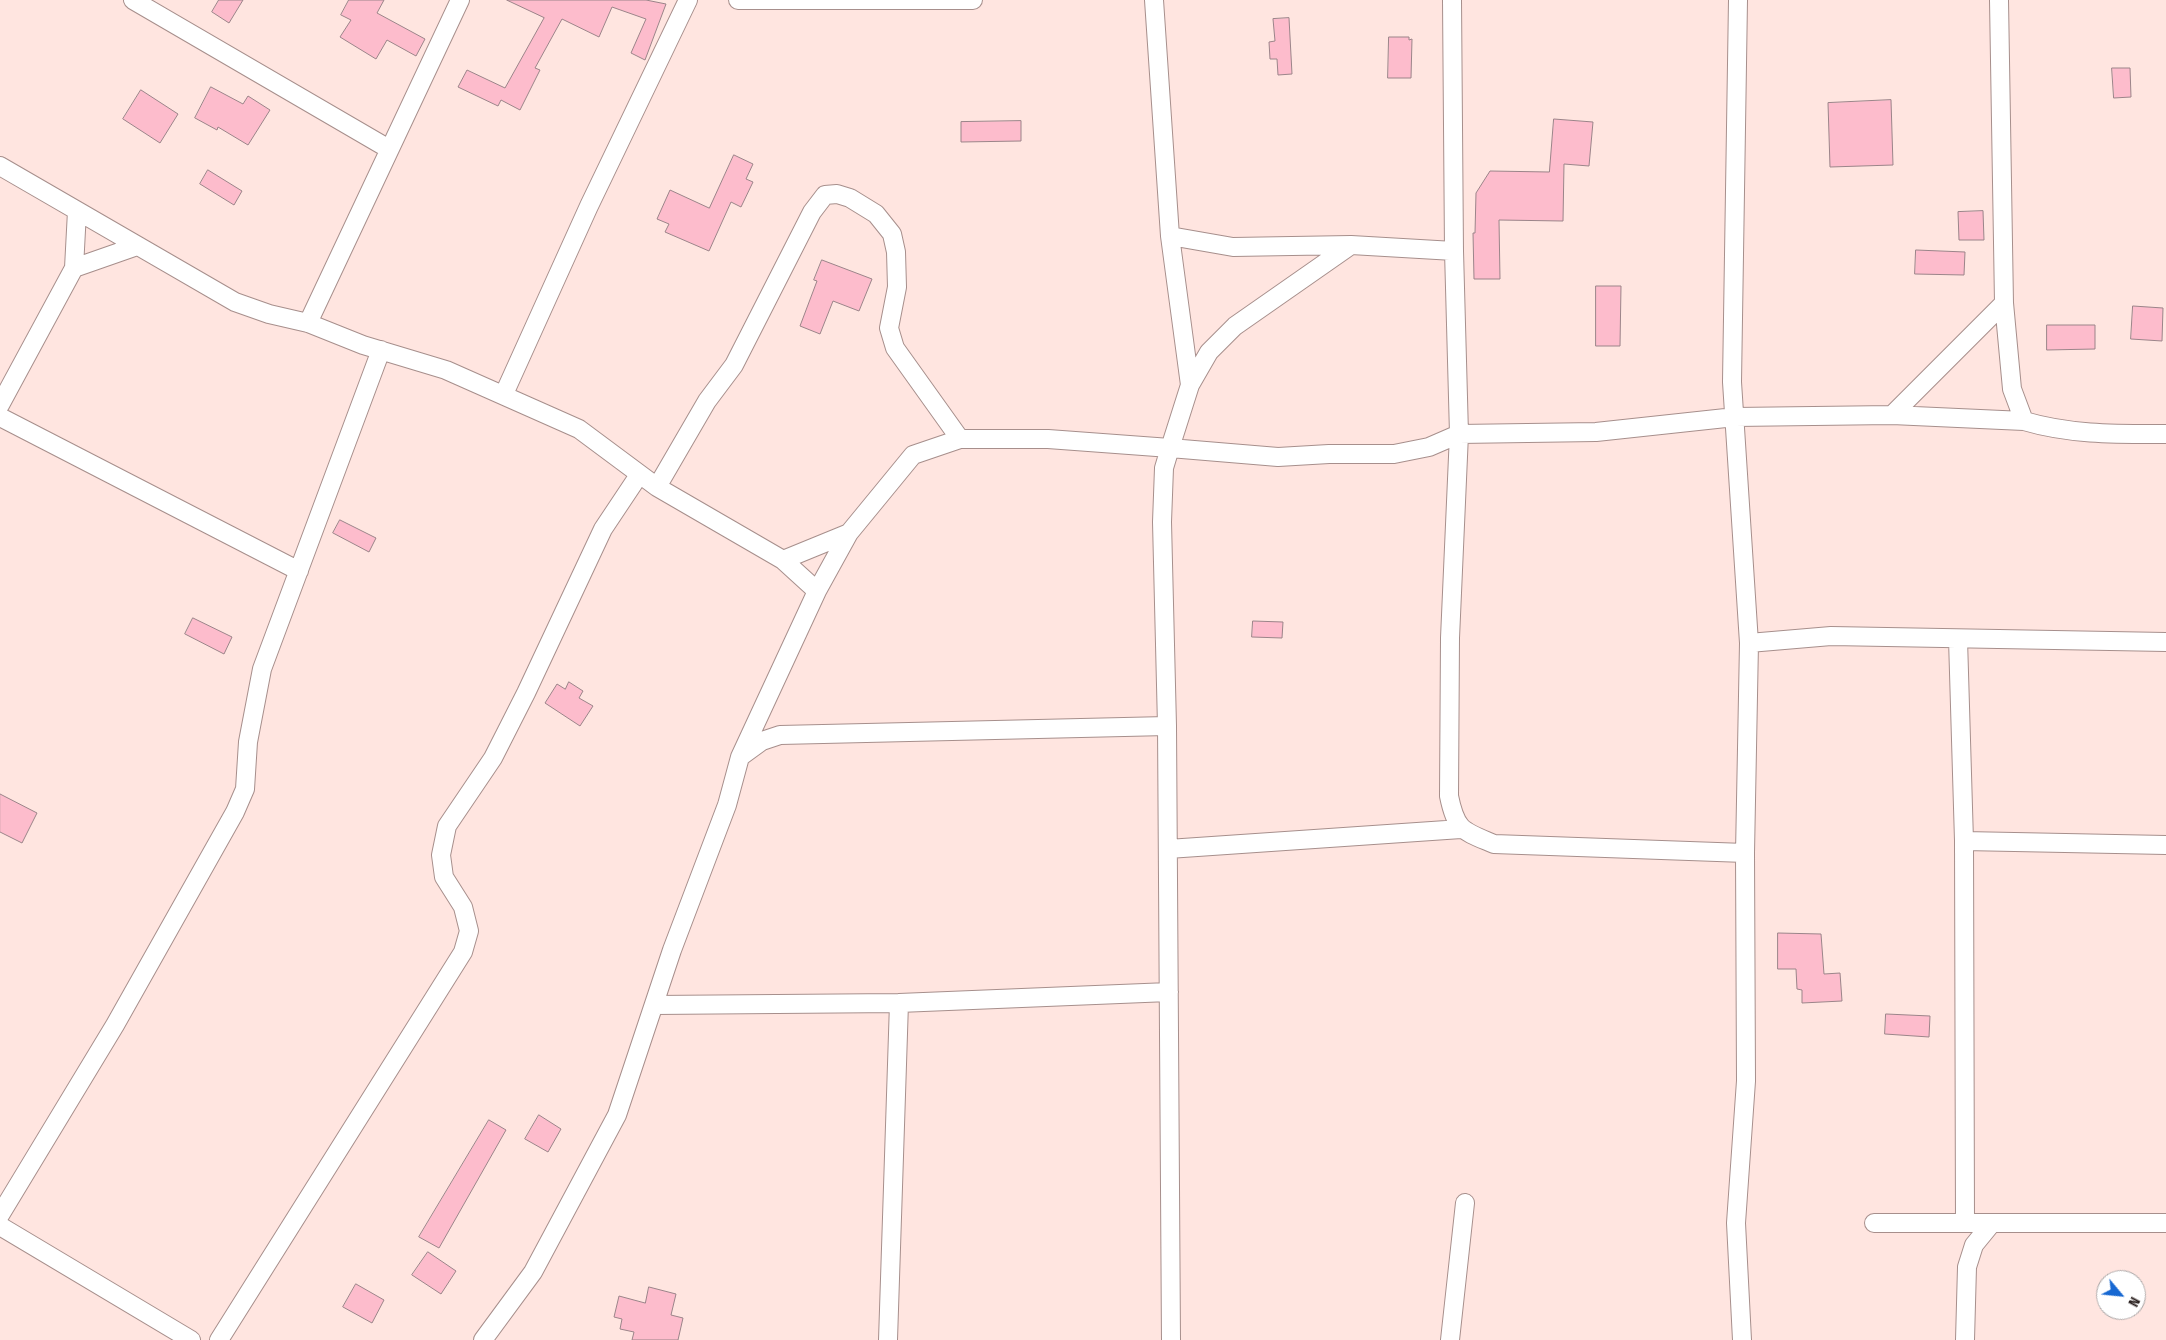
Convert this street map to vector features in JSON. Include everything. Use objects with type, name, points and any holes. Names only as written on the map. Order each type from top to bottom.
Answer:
[{"type":"street","points":[[133,0],[389,149]]},
{"type":"street","points":[[308,323],[460,0]]},
{"type":"street","points":[[504,394],[589,206],[688,0]]},
{"type":"street","points":[[738,0],[973,0]]},
{"type":"street","points":[[1154,0],[1170,236],[1190,385]]},
{"type":"street","points":[[1452,0],[1454,251],[1459,434],[1450,638],[1449,796],[1452,810],[1461,829]]},
{"type":"street","points":[[1738,0],[1732,382],[1749,643],[1745,853],[1746,1081],[1736,1223],[1742,1340]]},
{"type":"street","points":[[1999,0],[2004,303],[2012,389],[2024,421]]},
{"type":"street","points":[[0,166],[235,302],[269,314],[308,323],[381,350],[446,370],[504,394],[579,429],[639,475],[783,560],[817,591]]},
{"type":"street","points":[[658,487],[707,401],[734,365],[812,212],[824,194],[838,194],[850,198],[876,214],[892,234],[896,252],[897,287],[889,328],[896,348],[960,439]]},
{"type":"street","points":[[0,405],[74,268],[77,211]]},
{"type":"street","points":[[1170,236],[1233,247],[1351,245],[1454,251]]},
{"type":"street","points":[[1171,1340],[1167,726],[1162,522],[1164,468],[1190,385],[1209,352],[1235,326],[1351,245]]},
{"type":"street","points":[[74,268],[137,246]]},
{"type":"street","points":[[1892,415],[2004,303]]},
{"type":"street","points":[[0,1215],[115,1025],[235,812],[245,789],[248,742],[262,669],[381,350]]},
{"type":"street","points":[[483,1340],[533,1272],[617,1115],[676,941],[724,814],[740,757],[817,591],[849,533],[913,455],[960,439],[1048,439],[1278,457],[1329,454],[1394,454],[1429,447],[1459,434],[1596,432],[1735,417],[1892,415],[2024,421],[2052,429],[2096,434],[2166,434]]},
{"type":"street","points":[[0,418],[299,571]]},
{"type":"street","points":[[218,1340],[463,952],[469,931],[463,906],[444,877],[441,855],[448,826],[493,758],[526,694],[603,529],[639,475]]},
{"type":"street","points":[[783,560],[849,533]]},
{"type":"street","points":[[1749,643],[1831,636],[2166,642]]},
{"type":"street","points":[[1958,639],[1964,841],[1965,1223]]},
{"type":"street","points":[[762,708],[780,735]]},
{"type":"street","points":[[740,757],[762,741],[780,735],[1167,726]]},
{"type":"street","points":[[1168,849],[1461,829],[1494,844],[1745,853]]},
{"type":"street","points":[[1964,841],[2166,845]]},
{"type":"street","points":[[654,1005],[898,1004],[1169,992]]},
{"type":"street","points":[[888,1340],[898,1004]]},
{"type":"street","points":[[1450,1340],[1465,1203]]},
{"type":"street","points":[[1874,1223],[2166,1223]]},
{"type":"street","points":[[1965,1340],[1967,1267],[1974,1245],[1992,1223]]},
{"type":"street","points":[[0,1226],[191,1340]]},
{"type":"building","points":[[219,0],[243,0],[229,23],[212,12]]},
{"type":"building","points":[[349,0],[384,0],[377,13],[425,39],[416,56],[387,40],[376,59],[340,37],[351,20],[341,15]]},
{"type":"building","points":[[507,0],[646,0],[666,4],[645,60],[631,53],[646,19],[612,7],[599,37],[562,19],[535,68],[540,70],[520,110],[501,100],[498,106],[458,87],[467,70],[505,88],[544,18]]},
{"type":"building","points":[[1289,18],[1292,74],[1278,75],[1277,59],[1270,59],[1269,42],[1275,41],[1273,19]]},
{"type":"building","points":[[1389,37],[1409,37],[1409,40],[1412,39],[1411,78],[1388,78]]},
{"type":"building","points":[[2112,68],[2130,68],[2131,97],[2114,98]]},
{"type":"building","points":[[211,87],[243,104],[248,96],[270,110],[248,145],[218,127],[217,130],[195,118]]},
{"type":"building","points":[[141,90],[178,114],[160,143],[123,119]]},
{"type":"building","points":[[1891,100],[1893,165],[1830,167],[1828,103]]},
{"type":"building","points":[[1554,119],[1593,122],[1589,166],[1564,164],[1563,221],[1499,220],[1500,279],[1474,279],[1473,233],[1475,233],[1476,193],[1490,171],[1549,172]]},
{"type":"building","points":[[1021,121],[1021,141],[961,142],[961,122]]},
{"type":"building","points":[[734,155],[753,164],[746,179],[753,182],[741,207],[731,202],[709,251],[665,232],[669,224],[657,219],[670,190],[709,208]]},
{"type":"building","points":[[208,170],[242,191],[234,205],[200,184]]},
{"type":"building","points":[[1983,211],[1984,240],[1959,240],[1958,212]]},
{"type":"building","points":[[1916,250],[1965,252],[1964,275],[1915,274]]},
{"type":"building","points":[[822,260],[872,279],[859,311],[833,301],[820,334],[800,326],[817,281],[814,280]]},
{"type":"building","points":[[1596,286],[1621,286],[1620,346],[1596,346]]},
{"type":"building","points":[[2133,306],[2163,308],[2162,341],[2131,339]]},
{"type":"building","points":[[2047,325],[2095,325],[2095,349],[2047,350]]},
{"type":"building","points":[[340,520],[376,538],[369,552],[333,533]]},
{"type":"building","points":[[193,618],[232,637],[224,654],[185,634]]},
{"type":"building","points":[[1253,621],[1283,622],[1282,638],[1252,637]]},
{"type":"building","points":[[569,682],[583,691],[579,698],[593,706],[580,726],[545,703],[557,684],[565,689]]},
{"type":"building","points":[[0,794],[37,813],[22,843],[0,832]]},
{"type":"building","points":[[1778,933],[1821,934],[1824,974],[1840,973],[1842,1001],[1802,1003],[1802,990],[1797,989],[1796,969],[1778,969]]},
{"type":"building","points":[[1886,1014],[1930,1016],[1929,1037],[1885,1034]]},
{"type":"building","points":[[539,1115],[561,1129],[548,1152],[525,1139]]},
{"type":"building","points":[[489,1120],[506,1130],[439,1248],[419,1237]]},
{"type":"building","points":[[428,1252],[456,1271],[441,1294],[412,1275]]},
{"type":"building","points":[[356,1284],[384,1300],[372,1323],[343,1307]]},
{"type":"building","points":[[649,1287],[676,1294],[671,1315],[683,1318],[678,1340],[632,1340],[634,1332],[620,1329],[622,1319],[614,1317],[619,1296],[645,1303]]}]
